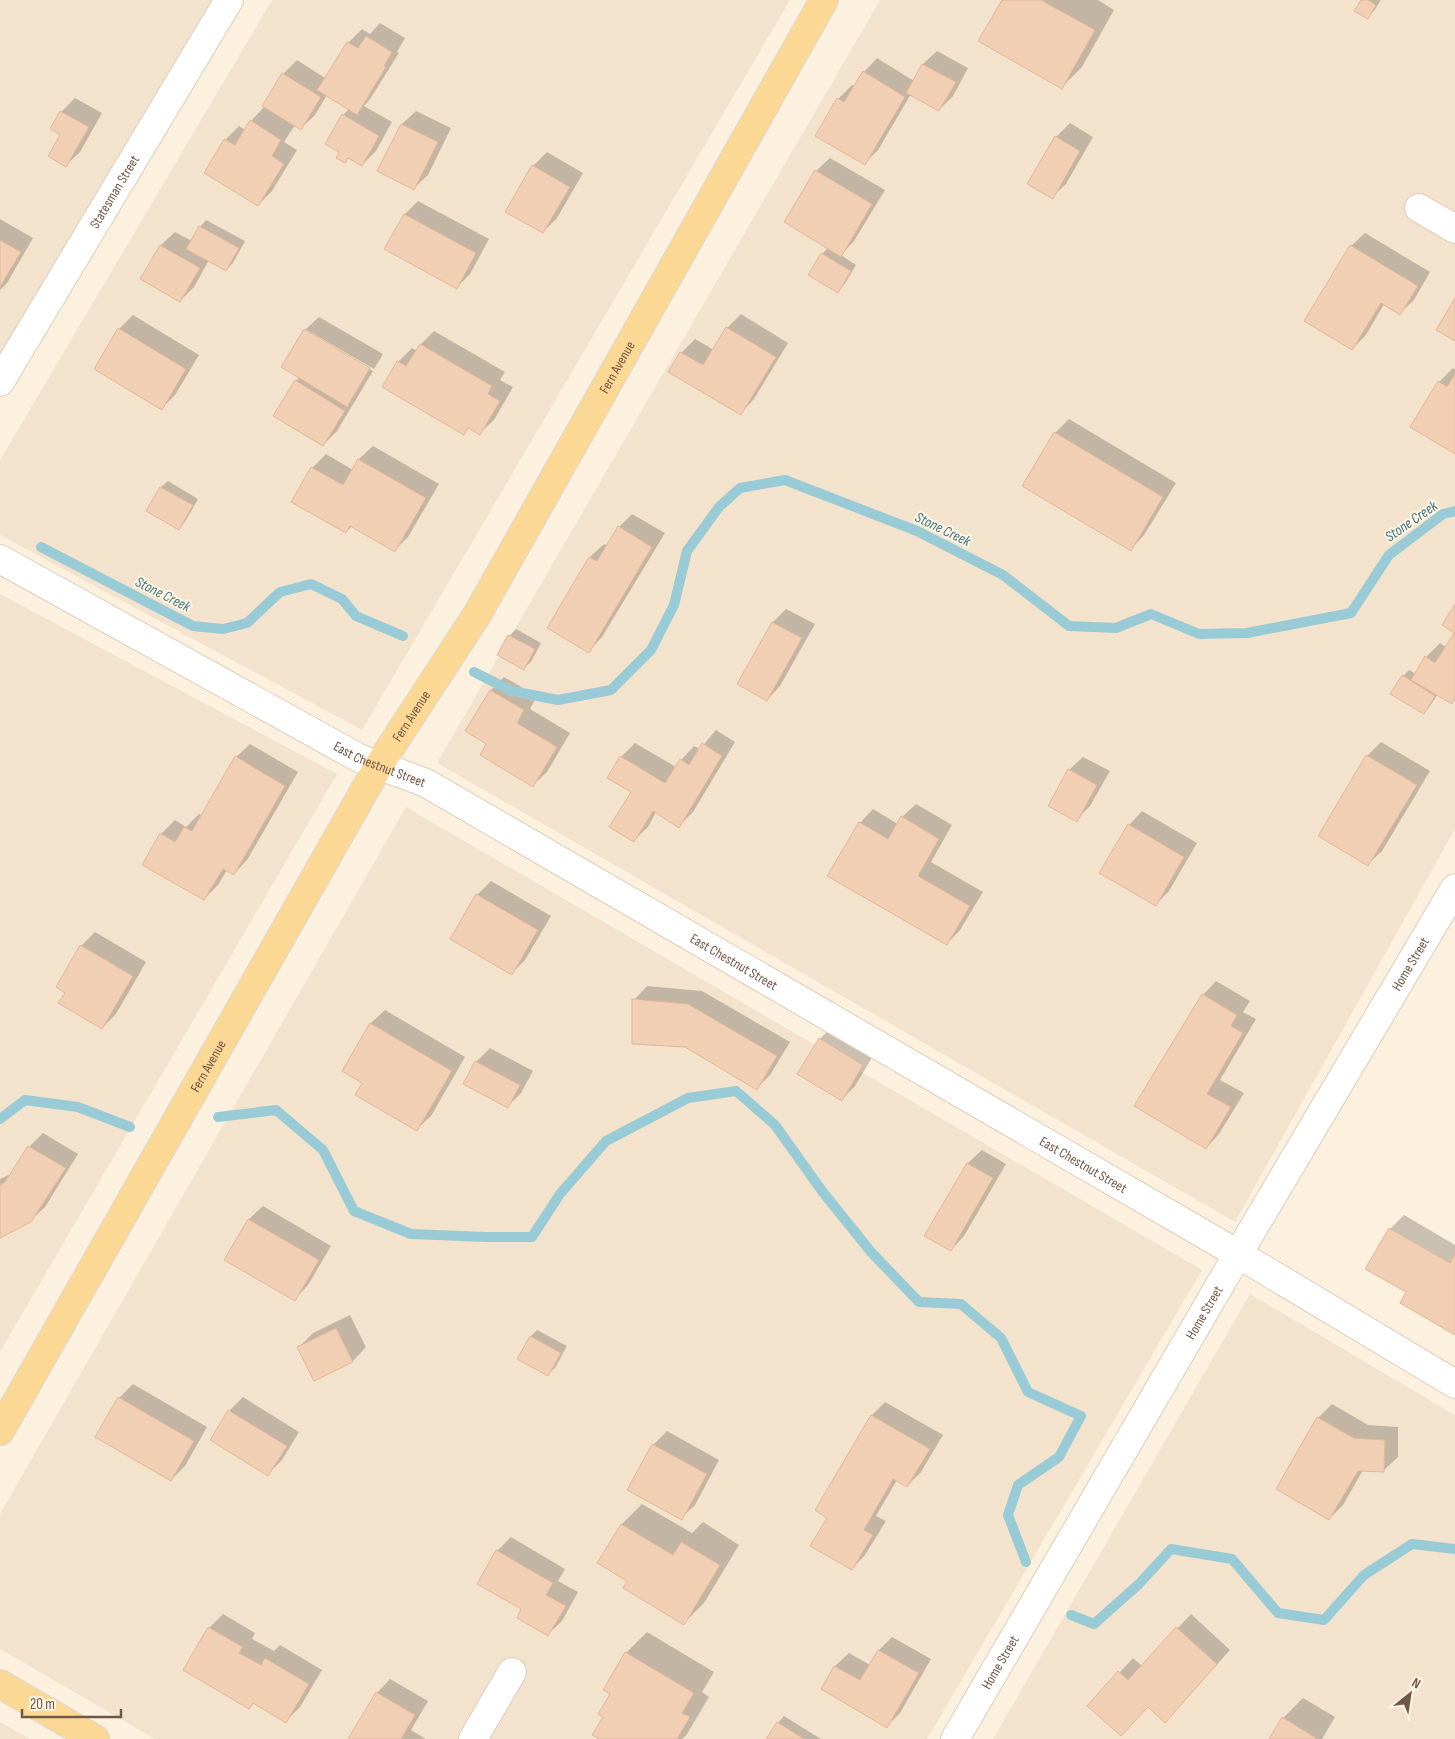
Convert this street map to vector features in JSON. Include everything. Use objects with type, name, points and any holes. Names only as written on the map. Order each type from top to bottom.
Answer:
[{"type":"main road","name":"Fern Avenue","points":[[0,1431],[379,765],[478,613],[824,0]]},
{"type":"main road","points":[[0,1684],[95,1739]]},
{"type":"street","name":"Statesman Street","points":[[0,382],[229,0]]},
{"type":"street","points":[[1419,208],[1455,229]]},
{"type":"street","name":"East Chestnut Street","points":[[0,560],[359,758],[426,783],[1238,1254],[1455,1384]]},
{"type":"street","name":"Home Street","points":[[955,1739],[1238,1254],[1455,888]]},
{"type":"street","points":[[473,1739],[512,1672]]},
{"type":"shaded area","points":[[0,0],[221,0],[0,371]]},
{"type":"shaded area","points":[[272,0],[790,0],[362,730],[0,535],[0,460]]},
{"type":"shaded area","points":[[880,0],[1455,0],[1455,829],[1235,1222],[437,763]]},
{"type":"shaded area","points":[[0,594],[337,774],[0,1352]]},
{"type":"shaded area","points":[[406,807],[1202,1270],[927,1739],[155,1739],[0,1649],[0,1514]]},
{"type":"shaded area","points":[[1250,1294],[1455,1415],[1455,1739],[993,1739]]},
{"type":"shaded area","points":[[0,1722],[30,1739],[0,1739]]},
{"type":"building","points":[[1002,0],[1041,0],[1095,30],[1062,89],[978,41]]},
{"type":"building","points":[[1361,0],[1368,0],[1376,5],[1368,19],[1354,11]]},
{"type":"building","points":[[366,36],[392,52],[384,66],[386,67],[357,115],[317,90],[347,42],[358,48]]},
{"type":"building","points":[[922,64],[956,82],[939,111],[906,93]]},
{"type":"building","points":[[863,71],[905,97],[865,165],[815,136],[837,98],[844,102]]},
{"type":"building","points":[[282,73],[321,97],[301,130],[262,106]]},
{"type":"building","points":[[60,111],[89,127],[66,167],[48,156],[60,135],[50,129]]},
{"type":"building","points":[[342,114],[379,136],[362,166],[348,158],[345,163],[336,158],[339,152],[325,144]]},
{"type":"building","points":[[250,120],[281,140],[272,156],[284,164],[258,206],[204,173],[224,139],[235,145]]},
{"type":"building","points":[[401,124],[438,142],[414,190],[377,171]]},
{"type":"building","points":[[1055,136],[1080,151],[1053,199],[1027,184]]},
{"type":"building","points":[[532,165],[570,187],[543,233],[505,212]]},
{"type":"building","points":[[815,170],[872,204],[841,257],[784,222]]},
{"type":"building","points":[[404,214],[476,253],[457,289],[384,249]]},
{"type":"building","points":[[199,226],[239,248],[226,271],[186,249]]},
{"type":"building","points":[[0,240],[21,252],[0,287]]},
{"type":"building","points":[[160,245],[200,268],[180,302],[140,279]]},
{"type":"building","points":[[1350,245],[1418,286],[1400,315],[1381,303],[1352,350],[1304,321]]},
{"type":"building","points":[[821,253],[851,271],[838,293],[808,275]]},
{"type":"building","points":[[1455,298],[1455,341],[1436,330]]},
{"type":"building","points":[[726,327],[776,357],[741,415],[668,372],[680,352],[703,365]]},
{"type":"building","points":[[118,328],[186,369],[162,410],[94,369]]},
{"type":"building","points":[[304,329],[370,368],[347,407],[281,367]]},
{"type":"building","points":[[420,344],[492,386],[488,394],[500,401],[480,435],[468,428],[464,435],[382,387],[397,361],[406,366]]},
{"type":"building","points":[[1455,374],[1455,454],[1410,427],[1438,381],[1447,387]]},
{"type":"building","points":[[295,380],[345,411],[323,446],[273,416]]},
{"type":"building","points":[[1054,432],[1163,497],[1131,551],[1022,486]]},
{"type":"building","points":[[358,459],[426,498],[395,552],[350,526],[346,533],[291,502],[311,467],[343,485]]},
{"type":"building","points":[[160,487],[193,505],[179,530],[146,511]]},
{"type":"building","points":[[618,526],[652,547],[589,653],[547,628],[589,557],[597,561]]},
{"type":"building","points":[[1455,604],[1455,698],[1452,704],[1411,680],[1425,656],[1435,663],[1454,633],[1442,625]]},
{"type":"building","points":[[772,622],[802,638],[767,701],[737,684]]},
{"type":"building","points":[[508,635],[535,649],[524,670],[497,655]]},
{"type":"building","points":[[1402,675],[1435,696],[1424,714],[1390,694]]},
{"type":"building","points":[[490,690],[524,710],[517,723],[557,747],[533,787],[480,755],[486,744],[465,731]]},
{"type":"building","points":[[702,743],[722,756],[679,828],[653,811],[634,842],[609,827],[631,792],[607,778],[620,756],[665,783],[680,759],[689,765]]},
{"type":"building","points":[[1366,755],[1417,785],[1368,866],[1318,836]]},
{"type":"building","points":[[235,756],[285,786],[234,875],[223,869],[204,900],[142,865],[160,833],[175,842],[184,827],[192,831]]},
{"type":"building","points":[[1068,769],[1097,785],[1077,822],[1048,806]]},
{"type":"building","points":[[901,816],[939,839],[918,876],[970,906],[947,945],[827,876],[859,822],[888,839]]},
{"type":"building","points":[[1128,824],[1184,857],[1156,906],[1099,873]]},
{"type":"building","points":[[476,894],[538,930],[512,975],[450,939]]},
{"type":"building","points":[[80,945],[133,976],[102,1029],[58,1003],[65,993],[56,987]]},
{"type":"building","points":[[1202,994],[1237,1015],[1231,1026],[1243,1033],[1207,1094],[1231,1107],[1206,1149],[1134,1106]]},
{"type":"building","points":[[632,999],[688,1004],[777,1056],[757,1090],[685,1047],[632,1044]]},
{"type":"building","points":[[370,1023],[452,1071],[417,1131],[355,1095],[362,1083],[342,1071]]},
{"type":"building","points":[[819,1038],[863,1065],[842,1101],[797,1074]]},
{"type":"building","points":[[475,1061],[520,1085],[508,1108],[463,1084]]},
{"type":"building","points":[[28,1146],[66,1168],[31,1222],[0,1238],[0,1185],[5,1182]]},
{"type":"building","points":[[967,1163],[993,1178],[951,1251],[924,1236]]},
{"type":"building","points":[[248,1219],[319,1260],[295,1301],[224,1260]]},
{"type":"building","points":[[1389,1228],[1450,1263],[1455,1254],[1455,1335],[1400,1303],[1406,1292],[1365,1269]]},
{"type":"building","points":[[336,1328],[353,1362],[314,1381],[297,1347]]},
{"type":"building","points":[[530,1336],[561,1353],[548,1376],[517,1359]]},
{"type":"building","points":[[118,1397],[194,1441],[171,1481],[95,1437]]},
{"type":"building","points":[[228,1410],[287,1446],[268,1476],[210,1440]]},
{"type":"building","points":[[871,1415],[930,1449],[907,1487],[893,1479],[864,1530],[873,1535],[852,1570],[810,1546],[827,1518],[815,1510]]},
{"type":"building","points":[[1317,1417],[1354,1438],[1385,1440],[1384,1472],[1358,1471],[1329,1520],[1276,1489]]},
{"type":"building","points":[[652,1444],[707,1474],[682,1520],[627,1490]]},
{"type":"building","points":[[621,1524],[673,1555],[681,1542],[720,1565],[684,1625],[623,1588],[627,1581],[597,1563]]},
{"type":"building","points":[[496,1550],[553,1583],[546,1595],[566,1606],[548,1636],[517,1618],[521,1609],[477,1584]]},
{"type":"building","points":[[208,1627],[243,1647],[239,1653],[261,1665],[265,1658],[309,1684],[286,1723],[253,1703],[249,1709],[183,1670]]},
{"type":"building","points":[[1176,1627],[1217,1664],[1165,1723],[1148,1707],[1121,1736],[1087,1706],[1118,1671],[1128,1680]]},
{"type":"building","points":[[878,1650],[919,1673],[887,1728],[821,1689],[834,1666],[860,1680]]},
{"type":"building","points":[[625,1652],[694,1693],[682,1713],[690,1717],[677,1739],[600,1739],[592,1735],[603,1717],[598,1714],[610,1694],[603,1690]]},
{"type":"building","points":[[376,1692],[415,1715],[401,1739],[348,1739]]},
{"type":"building","points":[[1282,1717],[1316,1738],[1269,1739]]},
{"type":"building","points":[[777,1722],[804,1739],[766,1739]]},
{"type":"waterway","name":"Stone Creek","points":[[474,672],[512,691],[558,700],[611,690],[651,650],[674,605],[687,551],[719,507],[740,488],[785,480],[917,531],[1003,575],[1069,626],[1116,628],[1151,614],[1199,634],[1247,633],[1351,613],[1389,555],[1443,514],[1455,511]]},
{"type":"waterway","name":"Stone Creek","points":[[41,547],[193,626],[223,629],[247,623],[280,592],[311,584],[342,599],[356,616],[403,636]]},
{"type":"waterway","points":[[218,1117],[276,1110],[323,1150],[354,1211],[411,1234],[532,1237],[560,1194],[606,1141],[688,1098],[736,1091],[775,1125],[822,1191],[871,1252],[919,1302],[961,1304],[1001,1338],[1028,1392],[1081,1416],[1059,1457],[1018,1485],[1008,1515],[1026,1562]]},
{"type":"waterway","points":[[0,1119],[25,1100],[78,1107],[130,1127]]},
{"type":"waterway","points":[[1071,1615],[1094,1624],[1139,1584],[1171,1549],[1232,1559],[1278,1613],[1324,1620],[1364,1575],[1412,1544],[1455,1549]]}]
